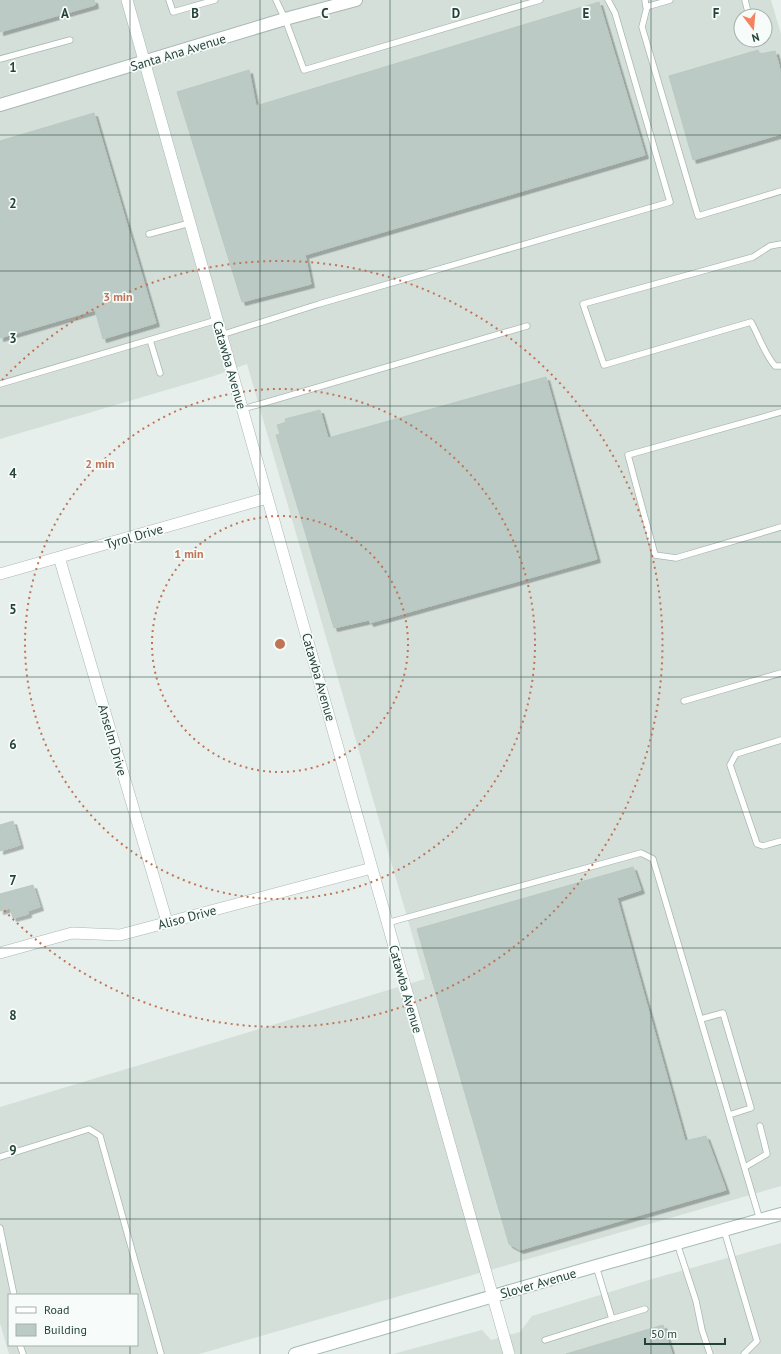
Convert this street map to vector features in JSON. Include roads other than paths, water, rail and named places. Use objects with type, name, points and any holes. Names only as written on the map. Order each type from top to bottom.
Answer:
[{"type":"main road","name":"Santa Ana Avenue","points":[[0,105],[331,4],[356,0]]},
{"type":"main road","name":"Slover Avenue","points":[[296,1354],[492,1296],[781,1214]]},
{"type":"street","name":"Catawba Avenue","points":[[128,0],[221,335],[509,1354]]},
{"type":"street","name":"Tyrol Drive","points":[[0,574],[267,498]]},
{"type":"street","name":"Anselm Drive","points":[[59,557],[168,922]]},
{"type":"street","name":"Aliso Drive","points":[[0,952],[72,933],[120,935],[372,868]]},
{"type":"lane","points":[[170,0],[173,12],[215,0]]},
{"type":"lane","points":[[276,0],[286,18],[304,70],[540,0]]},
{"type":"lane","points":[[221,335],[320,304],[670,202],[615,13],[608,0]]},
{"type":"lane","points":[[645,0],[647,7],[642,27],[698,216],[781,191]]},
{"type":"lane","points":[[647,7],[670,0]]},
{"type":"lane","points":[[0,59],[70,40]]},
{"type":"lane","points":[[149,234],[190,223]]},
{"type":"lane","points":[[781,244],[770,246],[753,257],[583,304],[604,365],[751,322],[759,336],[768,358],[775,366],[781,366]]},
{"type":"lane","points":[[0,384],[217,320]]},
{"type":"lane","points":[[243,409],[526,326]]},
{"type":"lane","points":[[150,340],[160,373]]},
{"type":"lane","points":[[781,412],[628,456],[655,555],[676,558],[781,528]]},
{"type":"lane","points":[[684,701],[781,673]]},
{"type":"lane","points":[[781,740],[736,754],[730,765],[757,844],[763,846],[781,841]]},
{"type":"lane","points":[[387,923],[641,853],[653,858],[760,1220]]},
{"type":"lane","points":[[701,1019],[723,1013],[751,1108],[729,1115]]},
{"type":"lane","points":[[745,1167],[767,1154],[760,1126]]},
{"type":"lane","points":[[0,1157],[89,1129],[100,1136],[161,1354]]},
{"type":"lane","points":[[0,1228],[14,1294]]},
{"type":"lane","points":[[724,1230],[757,1341],[744,1354]]},
{"type":"lane","points":[[677,1243],[696,1301],[702,1330],[710,1354]]},
{"type":"lane","points":[[596,1266],[612,1319]]},
{"type":"lane","points":[[545,1340],[645,1309]]}]
